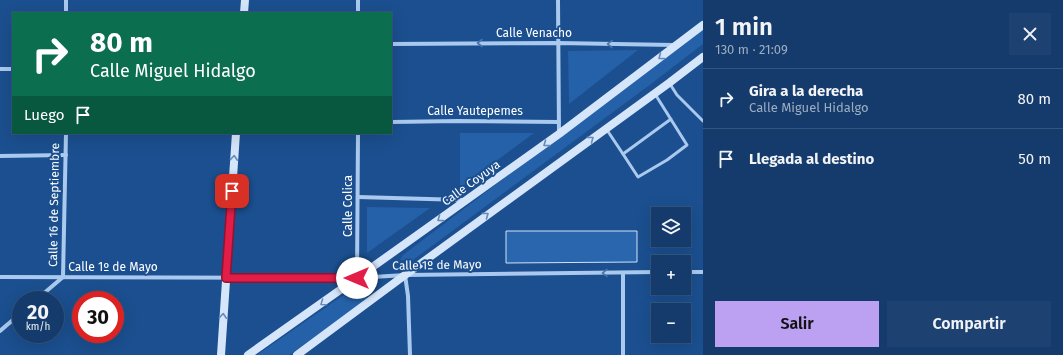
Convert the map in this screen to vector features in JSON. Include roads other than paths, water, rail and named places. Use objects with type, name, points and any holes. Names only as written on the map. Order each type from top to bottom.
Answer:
[{"type":"main road","points":[[244,12],[245,0]]},
{"type":"main road","name":"Calle Coyuya","points":[[248,355],[559,134],[703,25]]},
{"type":"main road","points":[[297,355],[703,57]]},
{"type":"main road","points":[[221,355],[236,134]]},
{"type":"street","points":[[66,0],[66,12]]},
{"type":"street","points":[[358,0],[358,12]]},
{"type":"street","points":[[558,0],[559,134]]},
{"type":"street","name":"Calle Venacho","points":[[392,44],[558,43],[676,45]]},
{"type":"street","points":[[0,69],[12,69]]},
{"type":"street","name":"Calle Yautepemes","points":[[392,122],[559,122]]},
{"type":"street","name":"Calle 16 de Septiembre","points":[[63,277],[66,134]]},
{"type":"street","name":"Calle Colica","points":[[357,278],[358,134]]},
{"type":"street","points":[[0,156],[66,155]]},
{"type":"street","points":[[358,197],[466,200]]},
{"type":"street","name":"Calle 1º de Mayo","points":[[0,277],[357,278],[405,275],[651,272]]},
{"type":"street","points":[[691,272],[703,272]]},
{"type":"street","points":[[622,273],[623,355]]},
{"type":"street","points":[[405,275],[408,296],[410,355]]},
{"type":"street","points":[[47,291],[63,277]]},
{"type":"street","points":[[0,331],[12,321]]},
{"type":"lane","points":[[669,83],[677,95],[703,121]]},
{"type":"lane","points":[[606,128],[638,177],[687,145],[655,93]]},
{"type":"lane","points":[[623,154],[670,119]]}]
